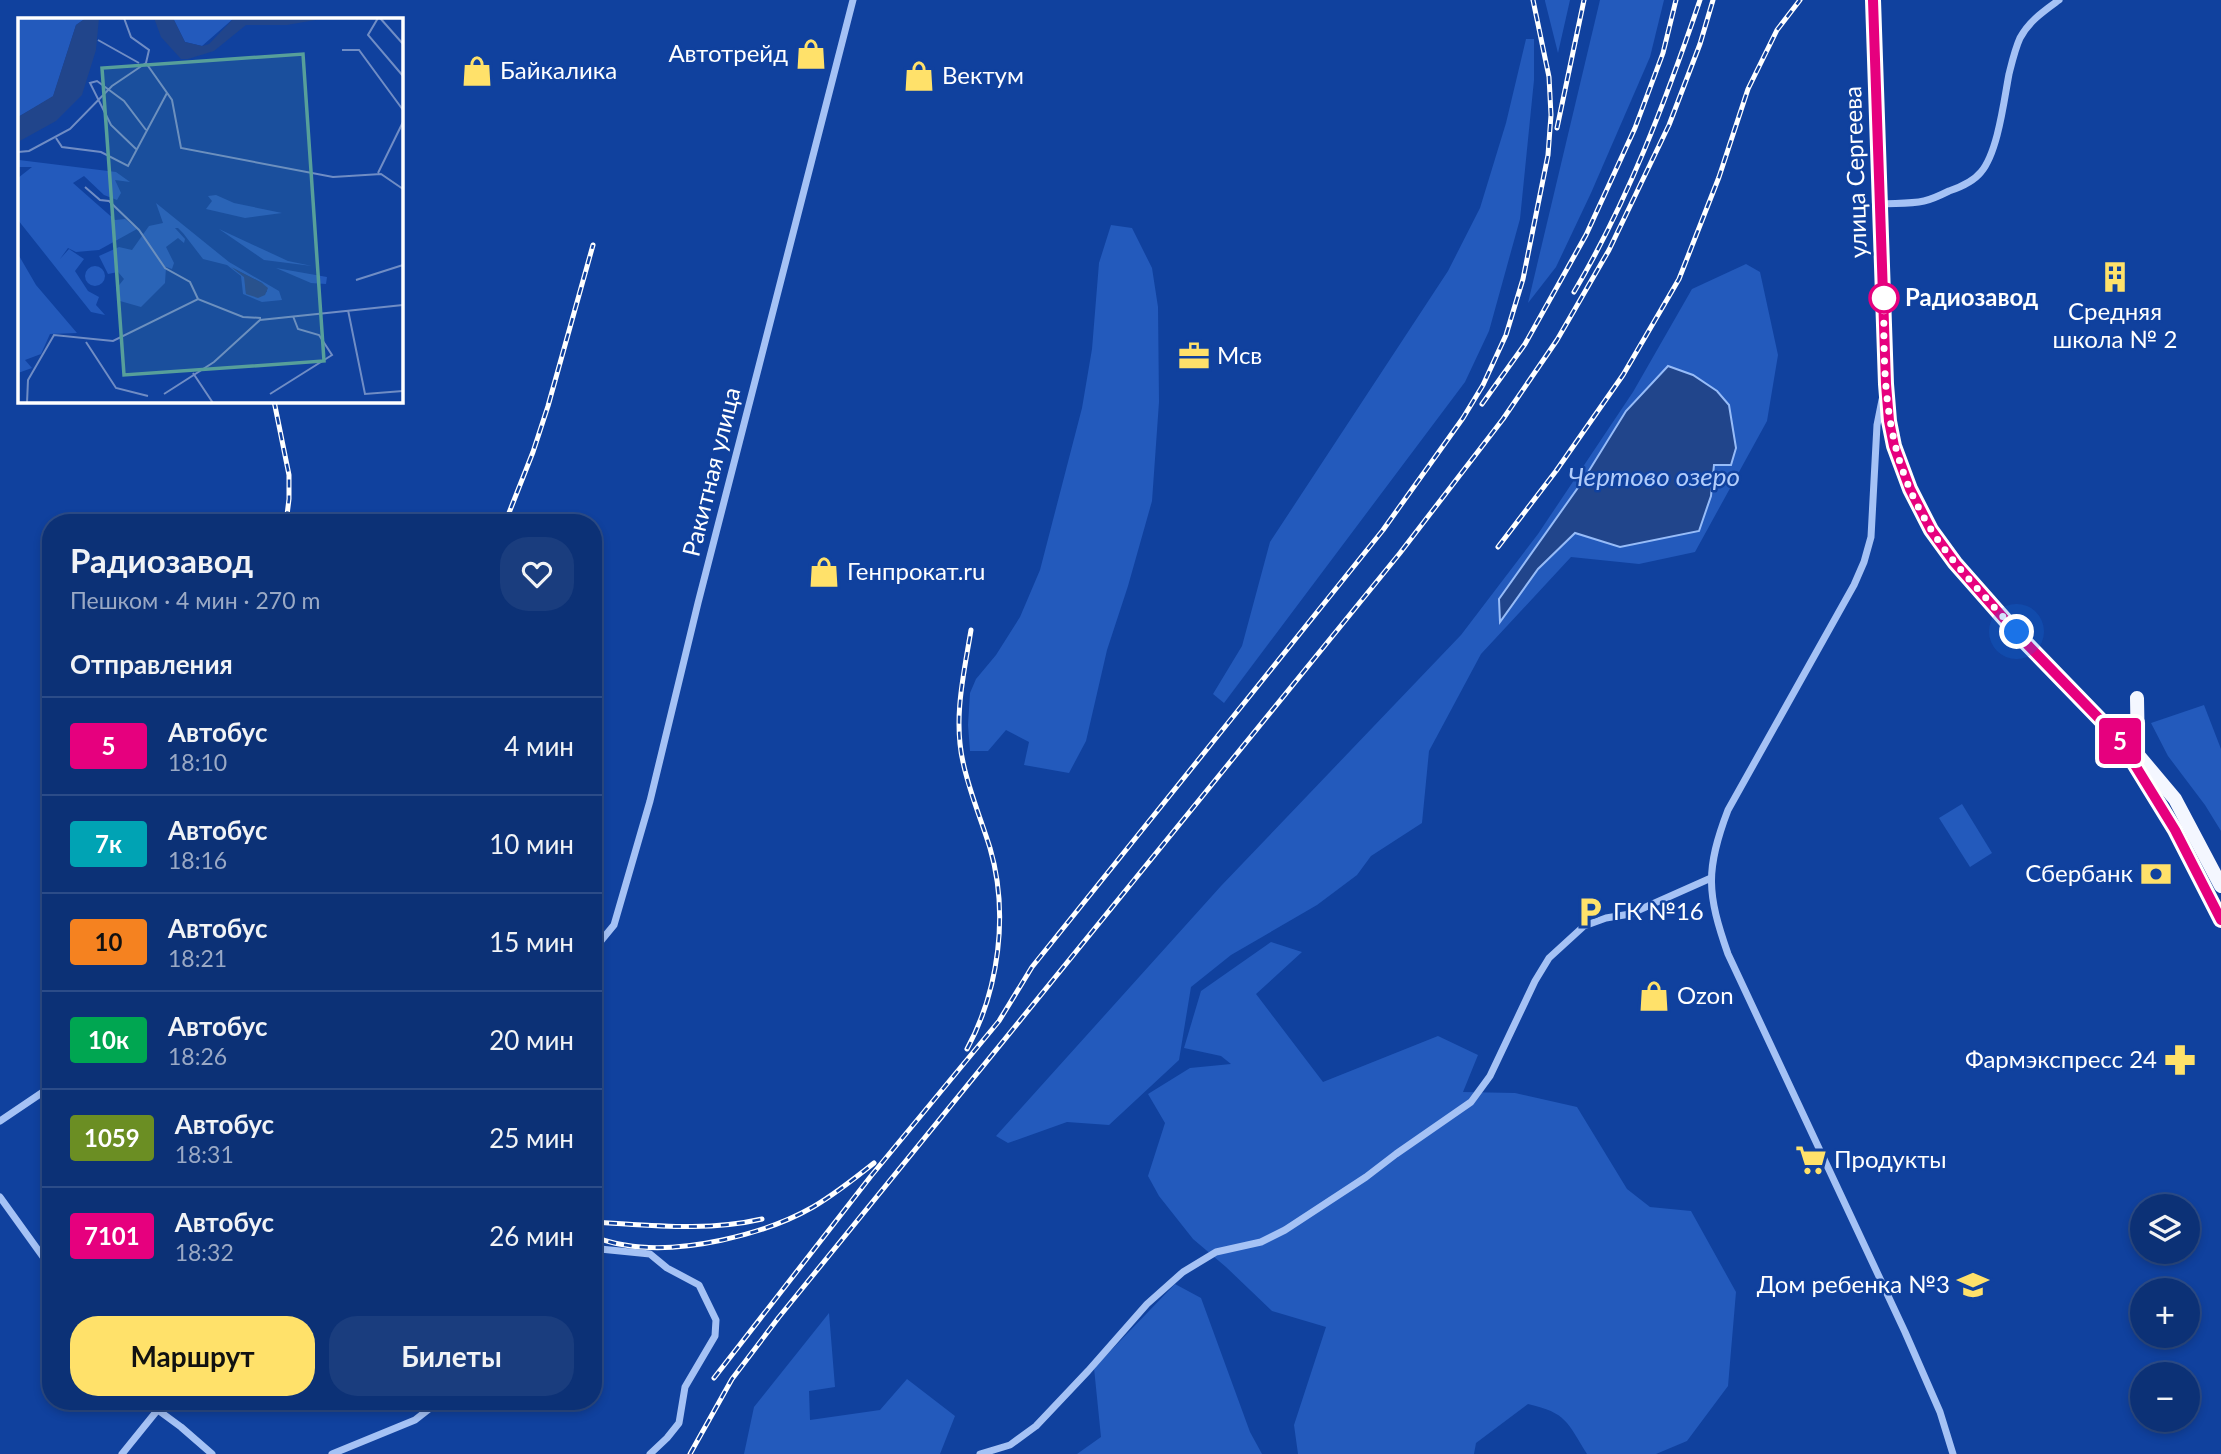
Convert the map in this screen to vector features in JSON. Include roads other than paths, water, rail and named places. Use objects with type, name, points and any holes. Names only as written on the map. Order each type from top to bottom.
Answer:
[{"type":"main road","name":"улица Сергеева","points":[[1873,0],[1886,384],[1894,446],[1910,489],[1931,530],[1955,563],[2022,639],[2119,739]]},
{"type":"main road","points":[[2137,698],[2138,755]]},
{"type":"main road","points":[[2119,739],[2138,755],[2175,799],[2221,886]]},
{"type":"main road","points":[[2119,739],[2175,830],[2221,920]]},
{"type":"street","name":"Ракитная улица","points":[[602,940],[614,925],[650,801],[711,551],[853,0]]},
{"type":"street","points":[[1881,204],[1908,204],[1928,200],[1968,184],[1980,174],[1989,161],[2013,57],[2020,38],[2040,13],[2059,0]]},
{"type":"street","points":[[1886,384],[1877,425],[1871,537],[1864,562],[1854,585],[1728,810],[1717,839],[1711,878],[1712,896],[1716,919],[1728,954],[1905,1332],[1940,1412],[1953,1454]]},
{"type":"street","points":[[980,1454],[1010,1445],[1036,1426],[1147,1304],[1183,1272],[1216,1252],[1261,1242],[1286,1230],[1471,1102],[1490,1076],[1535,981],[1549,958],[1584,926],[1606,918],[1630,914],[1711,878]]},
{"type":"street","points":[[0,1121],[42,1092]]},
{"type":"street","points":[[0,1197],[42,1255]]},
{"type":"street","points":[[602,1248],[650,1254],[667,1268],[699,1285],[716,1320],[715,1336],[685,1387],[679,1423],[650,1454]]},
{"type":"street","points":[[122,1454],[157,1410]]},
{"type":"street","points":[[166,1410],[212,1454]]},
{"type":"street","points":[[332,1454],[415,1420],[428,1410]]},
{"type":"water","name":"Чертово озеро","points":[[1668,366],[1693,375],[1717,391],[1729,405],[1736,448],[1731,465],[1714,465],[1711,496],[1699,531],[1620,547],[1575,533],[1538,569],[1500,622],[1499,599],[1582,482],[1626,411]]},
{"type":"railway","points":[[714,1378],[871,1176],[999,1021],[1032,967],[1383,530],[1463,418],[1483,385],[1506,335],[1523,279],[1548,155],[1551,115],[1549,77],[1533,0]]},
{"type":"railway","points":[[1557,128],[1584,0]]},
{"type":"railway","points":[[1482,404],[1525,344],[1586,235],[1635,128],[1663,53],[1676,0]]},
{"type":"railway","points":[[1574,292],[1629,186],[1674,75],[1700,0]]},
{"type":"railway","points":[[690,1454],[732,1379],[779,1317],[1400,553],[1503,419],[1557,340],[1609,250],[1669,125],[1700,44],[1713,0]]},
{"type":"railway","points":[[1498,547],[1556,471],[1623,375],[1679,279],[1719,177],[1748,89],[1777,30],[1800,0]]},
{"type":"railway","points":[[509,514],[548,406],[593,245]]},
{"type":"railway","points":[[274,402],[289,475],[287,514]]},
{"type":"railway","points":[[967,1049],[987,1002],[998,951],[1000,925],[996,873],[968,784],[960,745],[959,712],[971,630]]},
{"type":"railway","points":[[602,1239],[647,1247],[671,1247],[696,1245],[746,1234],[813,1207],[874,1163]]},
{"type":"railway","points":[[602,1223],[699,1226],[762,1219]]},
{"type":"place","name":"Автотрейд","points":[[811,54]]},
{"type":"place","name":"Байкалика","points":[[477,71]]},
{"type":"place","name":"Вектум","points":[[919,76]]},
{"type":"place","name":"Средняя школа № 2","points":[[2115,277]]},
{"type":"place","name":"Радиозавод","points":[[1884,298]]},
{"type":"place","name":"Мсв","points":[[1194,356]]},
{"type":"place","name":"Генпрокат.ru","points":[[824,572]]},
{"type":"place","name":"Сбербанк","points":[[2156,874]]},
{"type":"place","name":"ГК №16","points":[[1590,912]]},
{"type":"place","name":"Ozon","points":[[1654,996]]},
{"type":"place","name":"Фармэкспресс 24","points":[[2180,1060]]},
{"type":"place","name":"Продукты","points":[[1811,1160]]},
{"type":"place","name":"Дом ребенка №3","points":[[1973,1285]]}]
